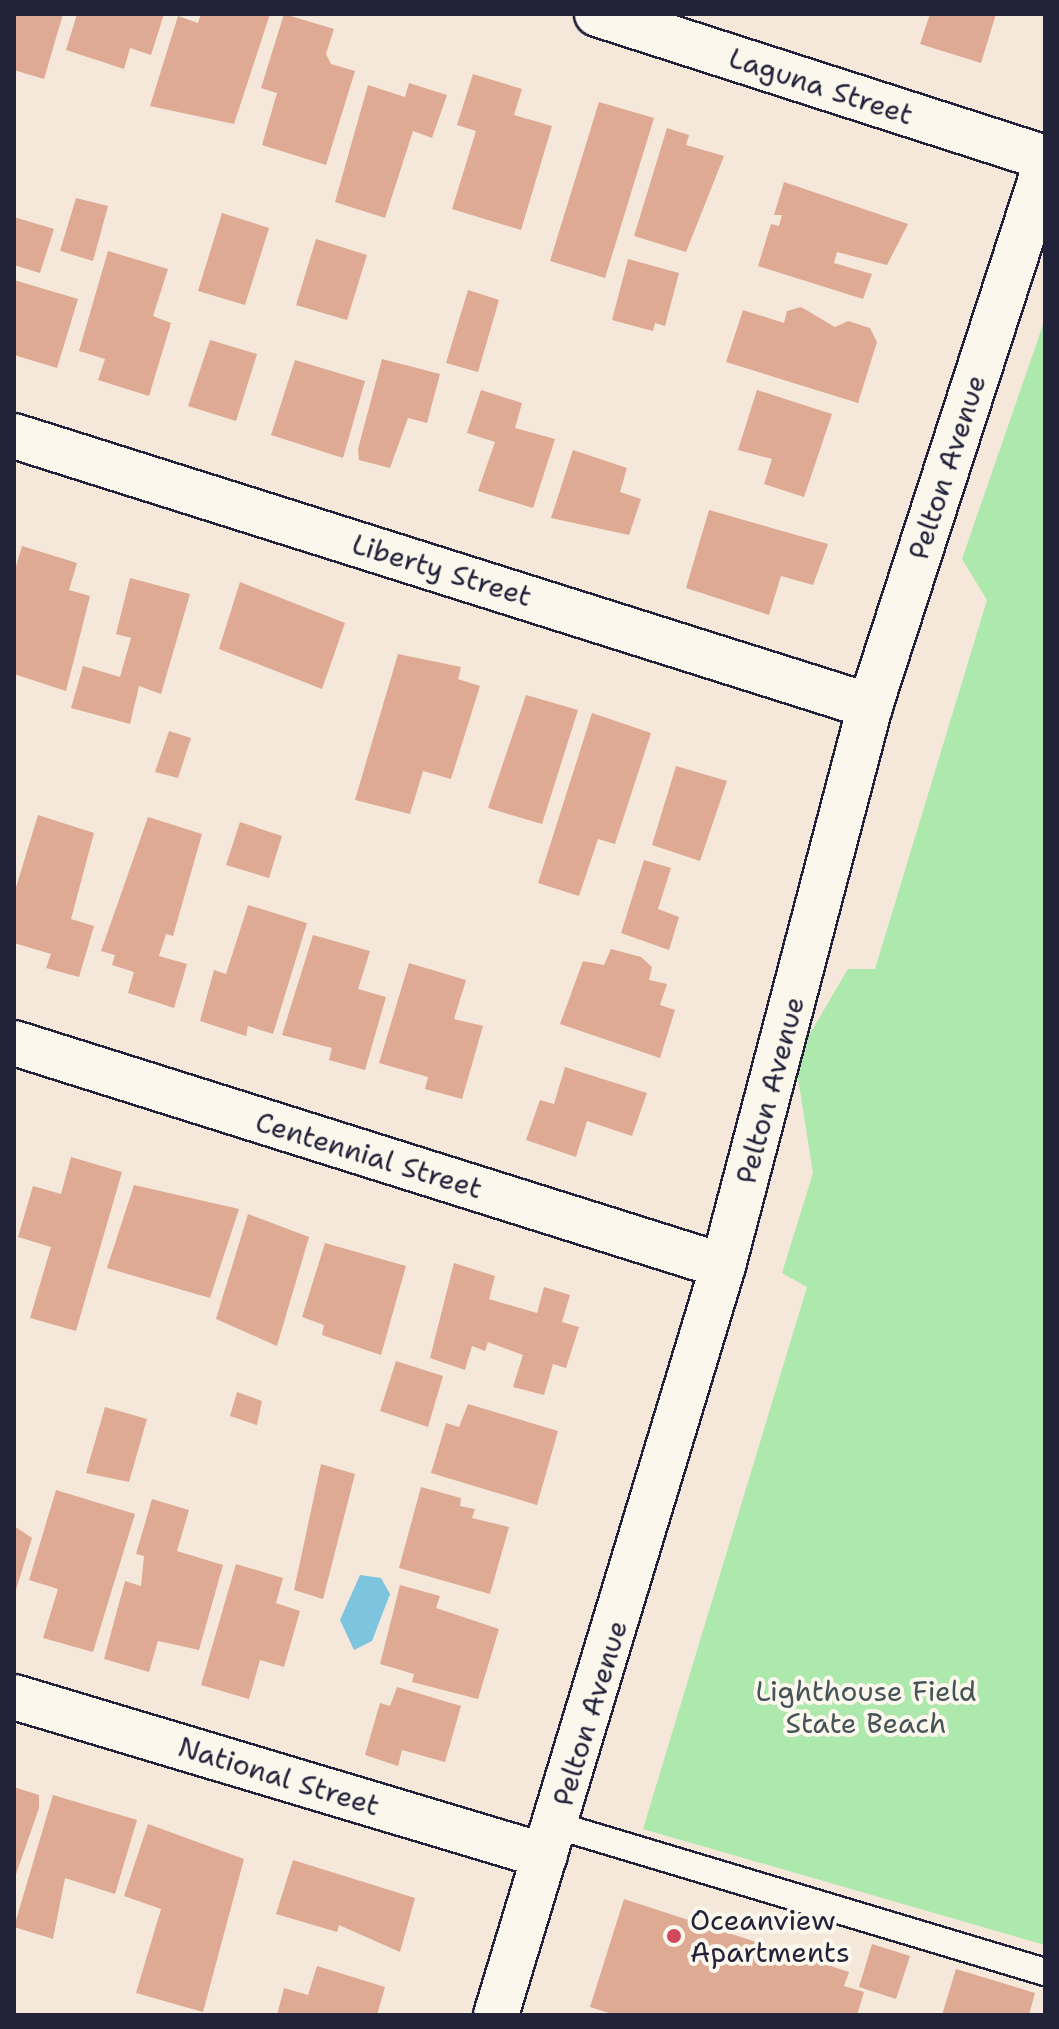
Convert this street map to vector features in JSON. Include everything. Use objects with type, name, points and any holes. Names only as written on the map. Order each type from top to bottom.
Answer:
[{"type":"street","name":"Laguna Street","points":[[597,14],[1045,158]]},
{"type":"street","name":"Pelton Avenue","points":[[496,2015],[723,1266],[870,706],[1045,166]]},
{"type":"street","name":"Liberty Street","points":[[14,436],[870,706]]},
{"type":"street","name":"Centennial Street","points":[[14,1043],[723,1266]]},
{"type":"street","name":"National Street","points":[[14,1697],[550,1840]]},
{"type":"lane","points":[[550,1840],[1045,1972]]},
{"type":"green space","name":"Lighthouse Field State Beach","points":[[1045,319],[1045,1945],[643,1829],[807,1287],[782,1273],[813,1173],[795,1059],[848,969],[875,969],[987,600],[962,559]]},
{"type":"water","points":[[360,1575],[381,1578],[390,1594],[372,1641],[354,1650],[340,1620]]},
{"type":"building","points":[[14,14],[63,14],[44,79],[14,70]]},
{"type":"building","points":[[77,14],[164,14],[151,55],[130,48],[124,69],[66,50]]},
{"type":"building","points":[[201,14],[270,14],[234,124],[150,106],[178,16],[198,23]]},
{"type":"building","points":[[284,14],[334,29],[326,54],[331,64],[355,71],[326,165],[262,145],[277,93],[261,88]]},
{"type":"building","points":[[930,14],[996,14],[981,63],[920,44]]},
{"type":"building","points":[[473,74],[522,89],[514,115],[552,126],[521,230],[452,209],[476,131],[457,125]]},
{"type":"building","points":[[409,83],[447,95],[432,138],[413,131],[385,218],[335,202],[368,85],[405,97]]},
{"type":"building","points":[[599,102],[654,118],[605,278],[550,261]]},
{"type":"building","points":[[667,128],[689,135],[686,145],[724,156],[686,252],[634,236]]},
{"type":"building","points":[[784,182],[908,224],[887,265],[837,252],[834,263],[872,274],[863,299],[758,266],[771,224],[779,226],[782,215],[774,215]]},
{"type":"building","points":[[76,198],[108,206],[93,261],[60,251]]},
{"type":"building","points":[[222,213],[269,228],[245,305],[198,291]]},
{"type":"building","points":[[14,217],[54,229],[40,273],[14,265]]},
{"type":"building","points":[[316,239],[367,255],[347,320],[296,305]]},
{"type":"building","points":[[108,251],[168,269],[153,316],[171,323],[149,396],[98,380],[105,359],[79,351]]},
{"type":"building","points":[[628,259],[679,273],[665,326],[655,323],[653,331],[612,320]]},
{"type":"building","points":[[14,280],[78,299],[57,368],[14,355]]},
{"type":"building","points":[[468,290],[499,300],[478,372],[446,363]]},
{"type":"building","points":[[801,307],[835,327],[848,321],[870,328],[877,342],[858,403],[726,362],[743,310],[784,323],[787,311]]},
{"type":"building","points":[[210,340],[257,354],[236,421],[188,406]]},
{"type":"building","points":[[382,359],[440,374],[427,423],[408,418],[390,468],[359,460],[358,449]]},
{"type":"building","points":[[295,360],[365,381],[343,458],[271,435]]},
{"type":"building","points":[[481,390],[522,403],[515,428],[555,439],[533,508],[478,491],[495,442],[467,433]]},
{"type":"building","points":[[757,390],[832,414],[804,497],[764,484],[772,459],[738,450]]},
{"type":"building","points":[[573,450],[627,468],[620,492],[641,499],[629,535],[551,518]]},
{"type":"building","points":[[709,510],[828,544],[813,585],[781,576],[769,615],[686,588]]},
{"type":"building","points":[[22,546],[77,563],[69,590],[90,596],[66,691],[14,674],[14,573]]},
{"type":"building","points":[[130,578],[190,594],[161,694],[139,686],[130,724],[71,708],[83,666],[120,677],[131,638],[116,634]]},
{"type":"building","points":[[240,582],[345,623],[322,689],[219,649]]},
{"type":"building","points":[[398,654],[461,667],[458,679],[480,686],[451,779],[423,771],[410,814],[355,800]]},
{"type":"building","points":[[526,695],[578,710],[542,824],[488,808]]},
{"type":"building","points":[[592,713],[651,733],[615,844],[598,839],[579,896],[538,883]]},
{"type":"building","points":[[169,731],[191,738],[178,778],[155,772]]},
{"type":"building","points":[[676,766],[727,781],[700,861],[652,845]]},
{"type":"building","points":[[38,815],[94,833],[71,919],[94,926],[79,977],[46,968],[51,954],[14,943],[14,894]]},
{"type":"building","points":[[148,817],[202,834],[173,936],[166,934],[159,956],[187,964],[174,1008],[128,993],[134,972],[112,965],[115,955],[101,951]]},
{"type":"building","points":[[240,822],[282,836],[269,878],[226,865]]},
{"type":"building","points":[[644,860],[671,868],[658,909],[679,917],[669,950],[621,933]]},
{"type":"building","points":[[248,905],[307,923],[273,1034],[248,1026],[246,1036],[200,1021],[214,970],[226,974]]},
{"type":"building","points":[[313,935],[370,951],[358,989],[386,997],[365,1070],[329,1060],[332,1048],[282,1035]]},
{"type":"building","points":[[611,949],[641,957],[652,967],[649,980],[667,984],[660,1005],[675,1010],[660,1058],[560,1024],[583,961],[604,965]]},
{"type":"building","points":[[409,963],[466,980],[454,1019],[483,1026],[462,1099],[425,1089],[428,1077],[379,1063]]},
{"type":"building","points":[[565,1067],[647,1093],[632,1136],[587,1121],[576,1157],[526,1140],[540,1100],[554,1104]]},
{"type":"building","points":[[71,1157],[122,1172],[76,1331],[30,1318],[51,1247],[18,1237],[33,1186],[61,1194]]},
{"type":"building","points":[[134,1185],[239,1209],[210,1298],[107,1268]]},
{"type":"building","points":[[248,1214],[309,1237],[277,1346],[216,1319]]},
{"type":"building","points":[[325,1243],[406,1266],[381,1355],[322,1335],[324,1325],[302,1317]]},
{"type":"building","points":[[454,1263],[495,1276],[489,1299],[537,1313],[544,1287],[570,1295],[562,1322],[579,1327],[566,1368],[553,1364],[544,1395],[513,1387],[523,1355],[488,1342],[485,1351],[472,1346],[465,1370],[430,1358]]},
{"type":"building","points":[[396,1361],[443,1376],[428,1427],[380,1411]]},
{"type":"building","points":[[237,1392],[262,1401],[257,1425],[230,1416]]},
{"type":"building","points":[[468,1404],[558,1431],[537,1505],[431,1473],[446,1423],[459,1427]]},
{"type":"building","points":[[105,1407],[147,1419],[129,1482],[86,1473]]},
{"type":"building","points":[[321,1464],[355,1474],[323,1599],[294,1590]]},
{"type":"building","points":[[421,1487],[461,1498],[460,1506],[475,1509],[472,1518],[509,1527],[490,1594],[399,1568]]},
{"type":"building","points":[[56,1490],[135,1514],[93,1652],[43,1638],[58,1589],[29,1580]]},
{"type":"building","points":[[152,1499],[189,1510],[177,1551],[223,1565],[199,1650],[158,1641],[149,1672],[104,1659],[125,1581],[141,1586],[144,1556],[136,1554]]},
{"type":"building","points":[[14,1526],[32,1538],[15,1593],[14,1593]]},
{"type":"building","points":[[236,1564],[283,1578],[276,1603],[300,1611],[284,1667],[260,1660],[249,1699],[201,1685]]},
{"type":"building","points":[[400,1585],[440,1596],[436,1608],[499,1629],[478,1699],[412,1682],[414,1674],[380,1664]]},
{"type":"building","points":[[397,1687],[461,1706],[445,1762],[402,1750],[398,1766],[365,1755],[380,1703],[390,1706]]},
{"type":"building","points":[[14,1787],[39,1795],[39,1808],[15,1877]]},
{"type":"building","points":[[53,1795],[137,1820],[115,1894],[65,1878],[53,1939],[14,1927]]},
{"type":"building","points":[[148,1824],[244,1859],[203,2012],[136,1993],[161,1909],[124,1896]]},
{"type":"building","points":[[293,1860],[415,1898],[400,1952],[339,1925],[337,1932],[276,1914]]},
{"type":"building","name":"Oceanview Apartments","points":[[624,1899],[849,1972],[844,1986],[864,1992],[857,2015],[615,2015],[590,2007]]},
{"type":"building","points":[[872,1944],[910,1956],[896,1999],[859,1987]]},
{"type":"building","points":[[317,1966],[385,1987],[377,2015],[277,2015],[284,1988],[308,1995]]},
{"type":"building","points":[[956,1969],[1035,1993],[1029,2015],[942,2015]]},
{"type":"place","name":"Oceanview Apartments","points":[[674,1936]]}]
